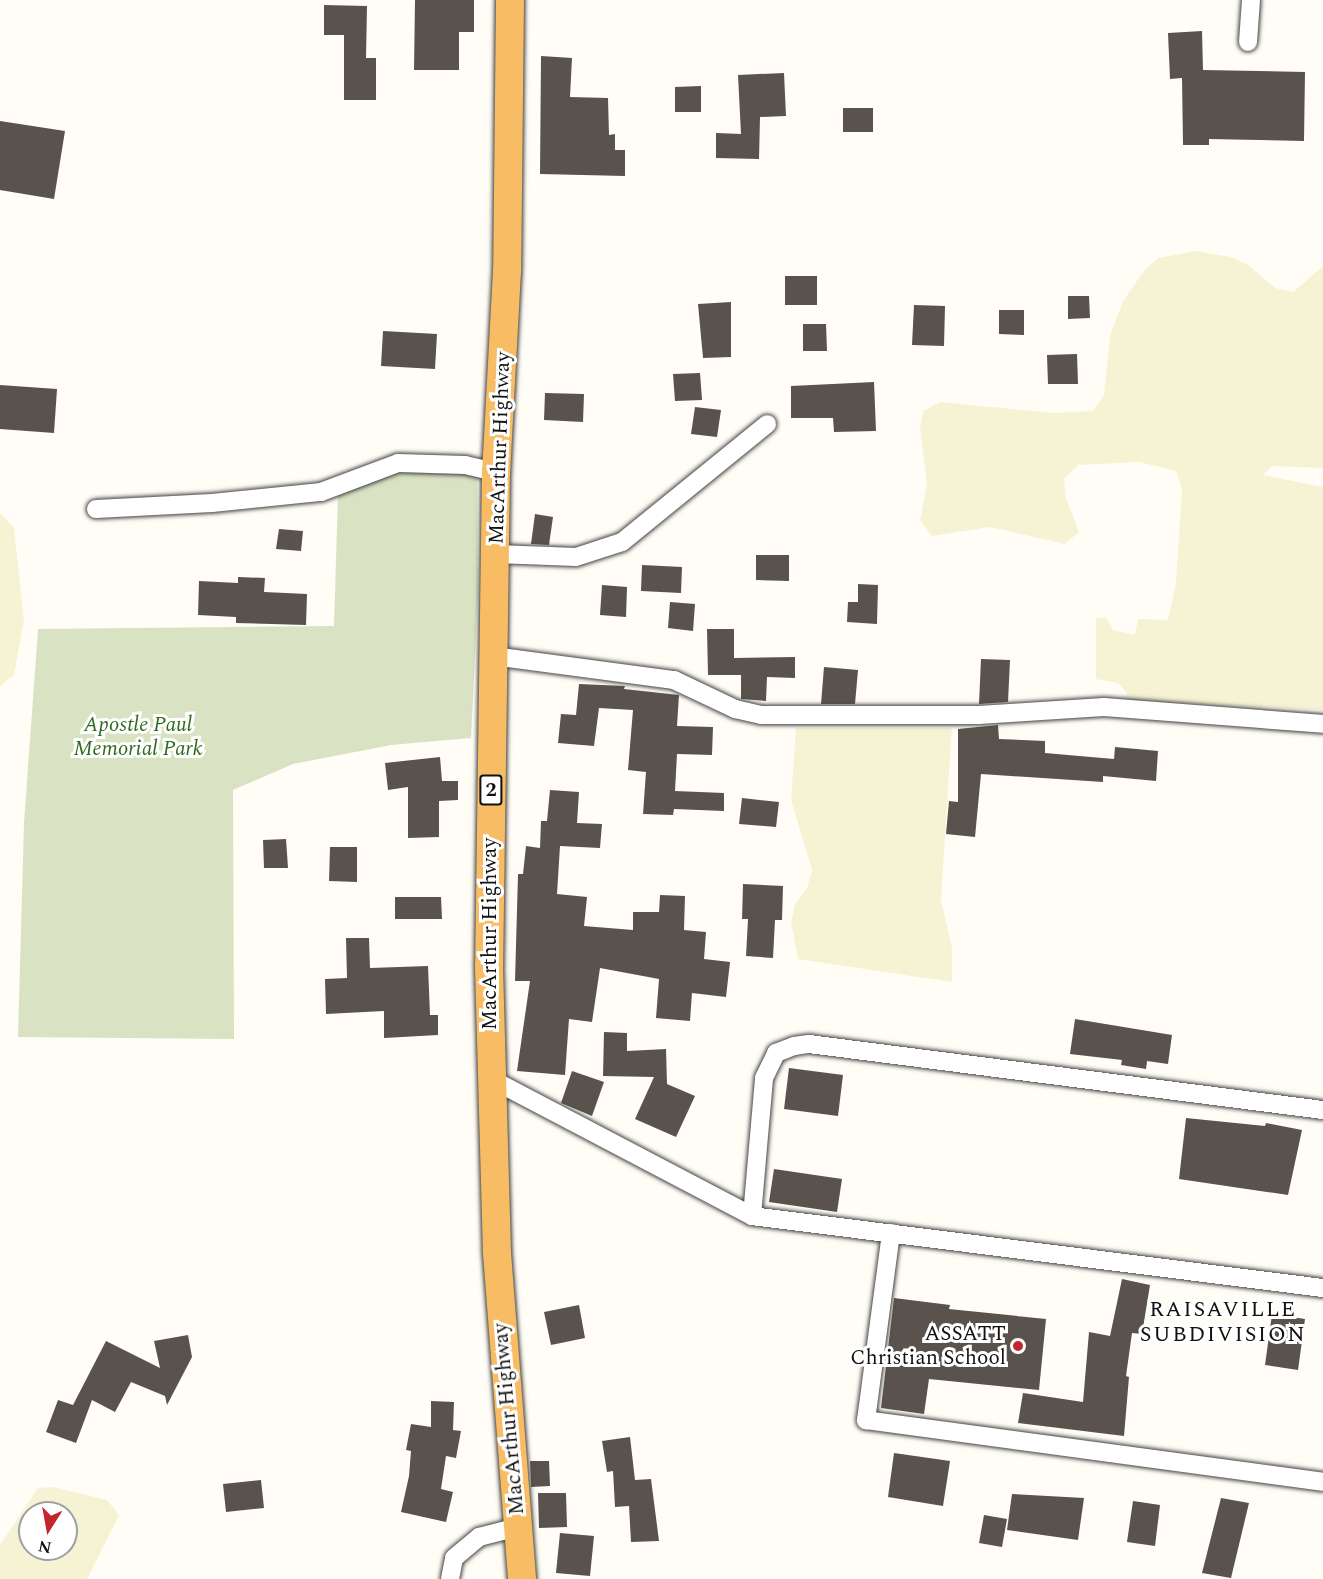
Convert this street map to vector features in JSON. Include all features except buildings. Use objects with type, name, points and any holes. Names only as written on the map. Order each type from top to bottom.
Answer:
[{"type":"highway","name":"MacArthur Highway","points":[[510,0],[507,271],[496,472],[491,1079],[496,1254],[522,1579]]},
{"type":"street","points":[[1248,42],[1251,0]]},
{"type":"street","points":[[496,554],[576,557],[622,542],[767,424]]},
{"type":"street","points":[[96,509],[212,503],[321,492],[377,469],[406,462],[465,465],[496,472]]},
{"type":"street","points":[[493,656],[674,680],[735,710],[761,715],[979,715],[1104,707],[1323,724]]},
{"type":"street","points":[[752,1216],[764,1078],[777,1053],[795,1046],[809,1044],[1323,1110]]},
{"type":"street","points":[[491,1079],[752,1216],[1323,1288]]},
{"type":"street","points":[[891,1233],[866,1420],[1323,1482]]},
{"type":"street","points":[[450,1579],[454,1558],[479,1537],[518,1527]]},
{"type":"shaded area","points":[[1195,251],[1231,257],[1248,265],[1275,288],[1293,292],[1323,266],[1323,468],[1272,466],[1263,475],[1323,487],[1323,710],[1126,700],[1127,693],[1118,683],[1096,679],[1096,618],[1106,617],[1113,630],[1135,635],[1138,619],[1168,620],[1176,583],[1182,489],[1176,471],[1139,462],[1078,465],[1064,479],[1066,498],[1079,532],[1065,544],[990,527],[932,536],[920,520],[927,484],[920,429],[923,411],[940,402],[1054,413],[1093,411],[1104,395],[1110,336],[1123,301],[1144,271],[1158,258]]},
{"type":"shaded area","points":[[0,513],[14,528],[24,620],[14,675],[0,686]]},
{"type":"shaded area","points":[[796,728],[952,728],[941,900],[952,948],[952,982],[798,959],[791,923],[795,904],[807,888],[812,870],[791,800]]},
{"type":"shaded area","points":[[53,1487],[107,1500],[119,1515],[87,1579],[0,1579],[0,1545],[18,1518],[18,1561],[78,1561],[78,1501],[29,1501],[38,1488]]},
{"type":"green space","name":"Apostle Paul Memorial Park","points":[[396,469],[477,471],[478,593],[471,738],[391,745],[293,764],[233,790],[234,1039],[18,1037],[24,823],[38,629],[334,626],[338,494]]},
{"type":"place","name":"ASSATT Christian School","points":[[1018,1346]]},
{"type":"district","name":"RAISAVILLE SUBDIVISION","points":[[1223,1322]]}]
